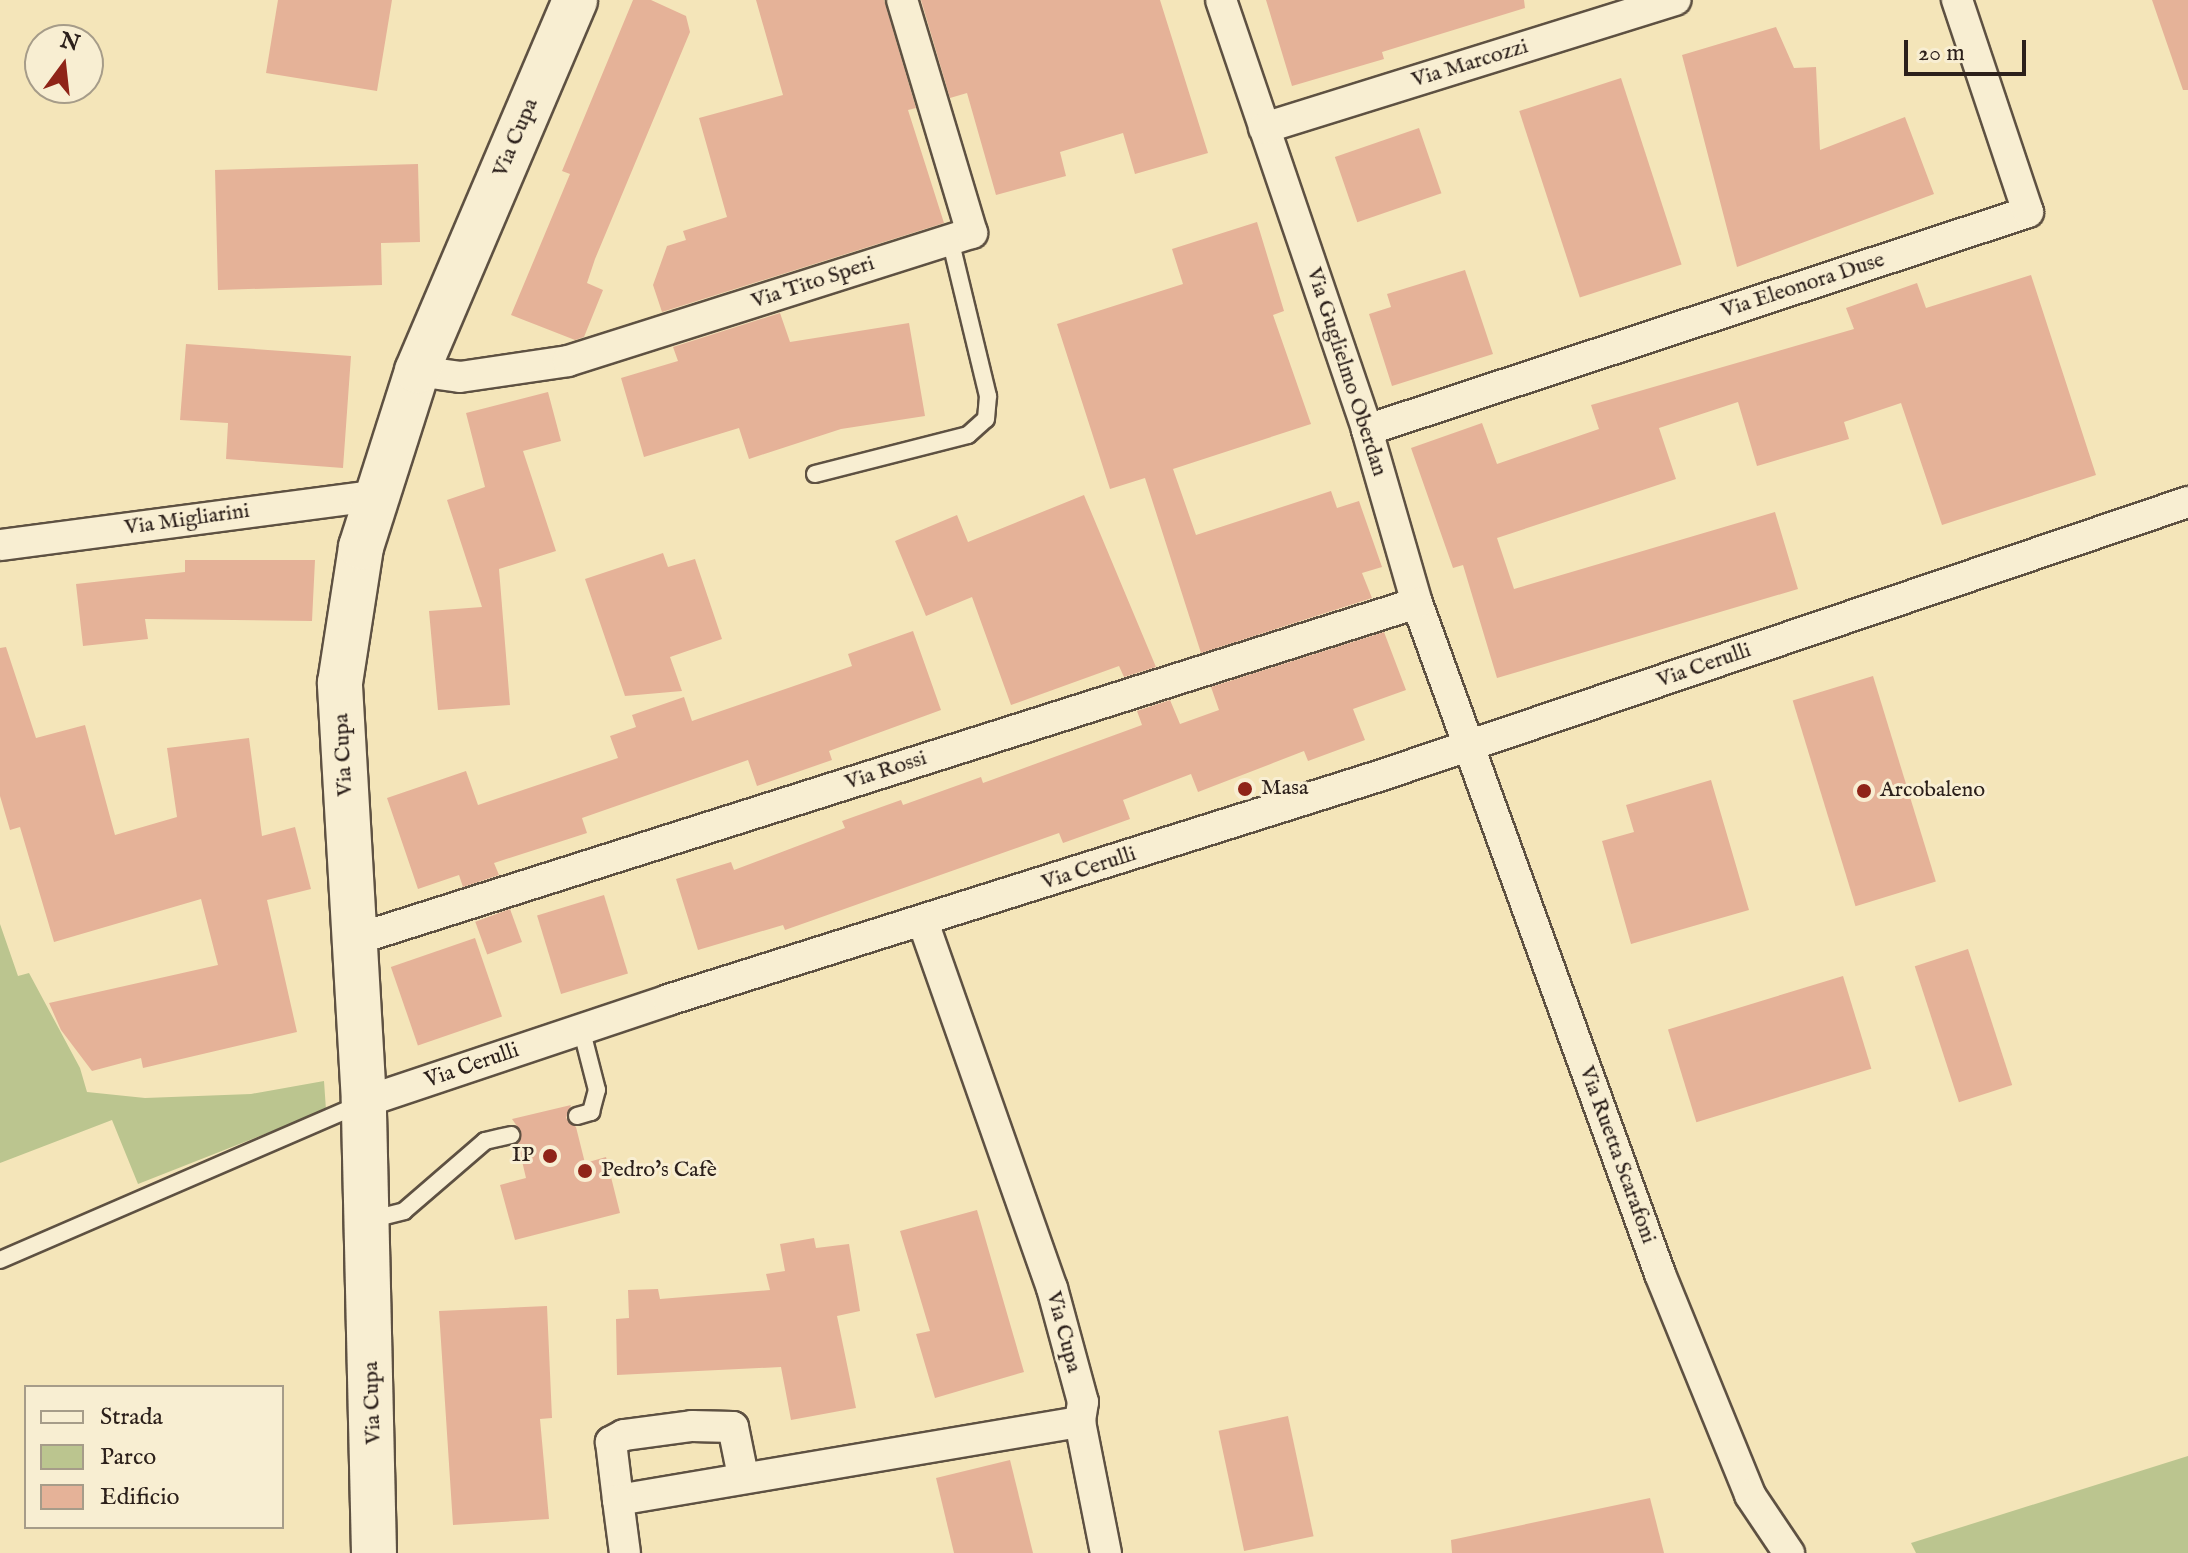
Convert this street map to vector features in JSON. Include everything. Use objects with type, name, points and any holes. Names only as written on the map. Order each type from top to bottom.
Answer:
[{"type":"street","name":"Via Cupa","points":[[374,1553],[364,1221],[364,1102],[340,683],[374,496],[417,371],[575,0]]},
{"type":"street","points":[[902,0],[972,233],[950,239]]},
{"type":"street","name":"Via Guglielmo Oberdan","points":[[1221,0],[1367,430],[1417,603],[1469,746]]},
{"type":"street","name":"Via Marcozzi","points":[[1264,128],[1645,5],[1676,0]]},
{"type":"street","name":"Via Eleonora Duse","points":[[1367,430],[2028,212],[1957,0]]},
{"type":"street","name":"Via Tito Speri","points":[[417,371],[460,377],[568,361],[950,239]]},
{"type":"street","name":"Via Migliarini","points":[[0,545],[374,496]]},
{"type":"street","name":"Via Cerulli","points":[[364,1102],[581,1028],[923,922],[1469,746],[2188,502]]},
{"type":"street","name":"Via Rossi","points":[[354,940],[1417,603]]},
{"type":"street","name":"Via Ruetta Scarafoni","points":[[1469,746],[1660,1274],[1750,1495],[1789,1553]]},
{"type":"street","name":"Via Cupa","points":[[923,922],[1052,1288],[1083,1402],[1080,1422]]},
{"type":"street","points":[[618,1500],[743,1476],[1080,1422],[1106,1553]]},
{"type":"street","points":[[625,1553],[611,1442],[624,1435],[692,1426],[733,1427],[743,1476]]},
{"type":"lane","points":[[815,474],[968,435],[986,419],[988,396],[950,239]]},
{"type":"lane","points":[[577,1116],[591,1112],[597,1090],[581,1028]]},
{"type":"lane","name":"Via Cerulli","points":[[0,1260],[364,1102]]},
{"type":"lane","points":[[364,1221],[404,1211],[485,1141],[511,1135]]},
{"type":"green space","points":[[0,924],[18,976],[29,973],[80,1068],[87,1092],[145,1098],[251,1094],[324,1081],[326,1110],[138,1184],[112,1120],[0,1163]]},
{"type":"green space","points":[[2188,1456],[2188,1553],[1916,1553],[1911,1543]]},
{"type":"building","points":[[278,0],[392,0],[377,91],[266,73]]},
{"type":"building","points":[[633,0],[651,0],[686,16],[690,32],[595,259],[587,283],[603,290],[584,337],[575,340],[511,315],[570,174],[562,171]]},
{"type":"building","points":[[756,0],[884,0],[916,108],[908,110],[944,223],[662,312],[653,285],[667,246],[686,240],[683,231],[727,217],[699,118],[783,95]]},
{"type":"building","points":[[921,0],[1160,0],[1208,153],[1135,174],[1123,133],[1060,152],[1066,176],[996,195],[967,93],[950,98]]},
{"type":"building","points":[[1266,0],[1524,0],[1525,8],[1382,52],[1384,59],[1292,86]]},
{"type":"building","points":[[2152,0],[2188,0],[2188,90],[2183,90]]},
{"type":"building","points":[[1776,27],[1794,68],[1816,67],[1820,150],[1905,117],[1934,194],[1737,267],[1682,55]]},
{"type":"building","points":[[1621,78],[1682,264],[1580,297],[1519,111]]},
{"type":"building","points":[[1419,128],[1441,193],[1357,222],[1335,157]]},
{"type":"building","points":[[418,164],[420,242],[381,243],[382,285],[218,290],[215,170]]},
{"type":"building","points":[[1257,222],[1284,311],[1273,315],[1311,424],[1173,469],[1196,535],[1331,491],[1337,508],[1359,501],[1382,567],[1362,573],[1372,598],[1201,653],[1145,478],[1110,489],[1057,324],[1183,284],[1172,249]]},
{"type":"building","points":[[1465,270],[1493,354],[1392,386],[1369,314],[1391,307],[1387,294]]},
{"type":"building","points":[[2031,275],[2096,475],[1942,525],[1901,403],[1844,422],[1849,439],[1757,466],[1738,402],[1659,428],[1676,479],[1497,538],[1514,589],[1775,512],[1798,589],[1497,678],[1463,565],[1453,568],[1411,448],[1482,423],[1497,464],[1599,429],[1591,405],[1854,329],[1846,308],[1917,283],[1926,308]]},
{"type":"building","points":[[780,313],[790,342],[909,323],[925,416],[841,429],[749,459],[739,428],[644,457],[621,378],[678,361],[673,347]]},
{"type":"building","points":[[186,344],[351,356],[343,468],[226,459],[228,423],[180,420]]},
{"type":"building","points":[[548,392],[561,441],[523,451],[556,551],[499,569],[510,705],[438,710],[429,611],[482,607],[447,500],[485,487],[466,413]]},
{"type":"building","points":[[1084,495],[1156,667],[1124,677],[1119,666],[1011,705],[972,597],[926,616],[895,541],[957,515],[968,542]]},
{"type":"building","points":[[663,553],[668,567],[695,559],[722,639],[670,657],[682,691],[625,696],[585,579]]},
{"type":"building","points":[[185,560],[315,560],[312,621],[145,619],[148,639],[83,646],[76,584],[185,572]]},
{"type":"building","points":[[913,631],[941,710],[829,751],[832,760],[757,786],[748,760],[582,818],[587,833],[494,863],[499,875],[463,887],[459,875],[418,889],[387,798],[466,771],[478,805],[618,758],[610,736],[636,727],[632,715],[684,697],[692,721],[852,666],[848,654]]},
{"type":"building","points":[[1384,632],[1406,690],[1353,709],[1365,740],[1308,761],[1304,751],[1198,792],[1191,774],[1123,800],[1130,819],[1063,843],[1059,833],[785,930],[783,925],[698,950],[676,879],[731,862],[734,870],[845,828],[842,821],[901,800],[903,805],[981,777],[983,783],[1142,725],[1137,711],[1170,700],[1180,724],[1219,710],[1211,687]]},
{"type":"building","points":[[6,647],[36,738],[85,725],[115,835],[177,817],[167,748],[249,738],[262,836],[295,827],[311,889],[267,900],[297,1032],[143,1068],[141,1058],[92,1071],[61,1030],[49,1003],[218,965],[201,899],[54,942],[20,827],[10,830],[0,796],[0,648]]},
{"type":"building","name":"Arcobaleno","points":[[1873,676],[1936,882],[1856,906],[1793,701]]},
{"type":"building","points":[[1711,780],[1749,910],[1631,944],[1602,841],[1634,832],[1626,805]]},
{"type":"building","points":[[604,895],[628,973],[561,994],[537,915]]},
{"type":"building","points":[[510,909],[522,942],[487,955],[475,922]]},
{"type":"building","points":[[475,938],[502,1016],[418,1045],[391,967]]},
{"type":"building","points":[[1968,949],[2012,1085],[1959,1102],[1915,966]]},
{"type":"building","points":[[1843,976],[1871,1069],[1696,1122],[1668,1030]]},
{"type":"building","points":[[571,1105],[566,1118],[576,1127],[585,1163],[606,1157],[620,1213],[515,1240],[500,1185],[526,1178],[518,1144],[521,1132],[512,1119]]},
{"type":"building","points":[[977,1210],[1024,1372],[935,1398],[916,1334],[930,1331],[900,1231]]},
{"type":"building","points":[[814,1238],[816,1248],[849,1244],[860,1311],[837,1316],[856,1408],[791,1420],[781,1367],[617,1375],[616,1319],[629,1318],[628,1290],[658,1289],[660,1299],[770,1290],[766,1274],[785,1271],[780,1244]]},
{"type":"building","points":[[547,1306],[552,1418],[540,1419],[549,1519],[453,1525],[439,1311]]},
{"type":"building","points":[[1288,1416],[1314,1536],[1244,1551],[1219,1431]]},
{"type":"building","points":[[1010,1460],[1033,1553],[954,1553],[936,1478]]},
{"type":"building","points":[[1650,1498],[1664,1553],[1452,1553],[1451,1540]]},
{"type":"place","name":"Masa","points":[[1245,789]]},
{"type":"place","name":"Arcobaleno","points":[[1864,791]]},
{"type":"place","name":"IP","points":[[550,1156]]},
{"type":"place","name":"Pedro's Cafè","points":[[585,1171]]}]
